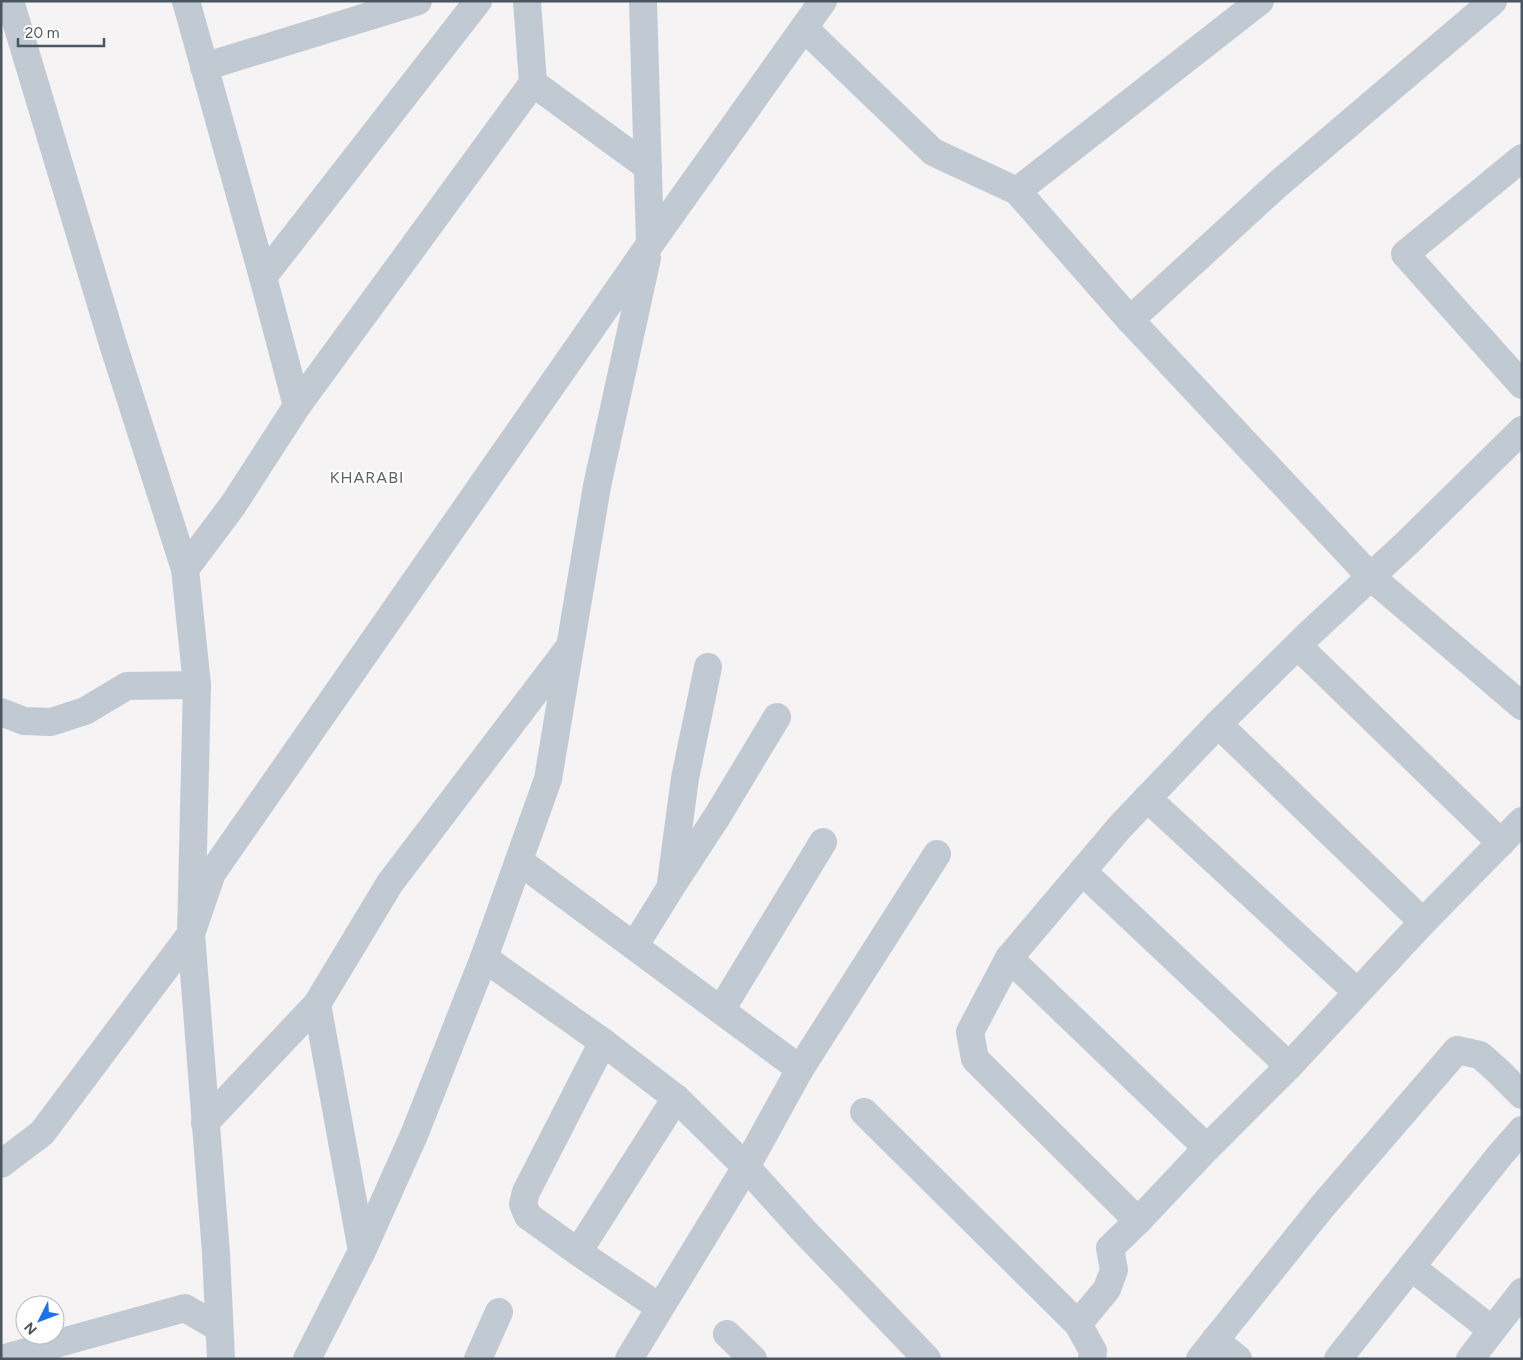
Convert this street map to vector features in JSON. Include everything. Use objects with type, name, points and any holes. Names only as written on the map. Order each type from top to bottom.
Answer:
[{"type":"street","points":[[10,1],[113,344],[185,568],[197,685],[191,934],[216,1253],[221,1359]]},
{"type":"street","points":[[186,1],[297,406]]},
{"type":"street","points":[[204,67],[418,1]]},
{"type":"street","points":[[263,277],[478,1]]},
{"type":"street","points":[[185,568],[233,506],[297,406],[533,83],[527,1]]},
{"type":"street","points":[[307,1359],[362,1251],[414,1135],[484,958],[548,779],[597,486],[650,244],[643,1]]},
{"type":"street","points":[[1,1164],[42,1133],[191,934],[212,873],[650,244],[823,1]]},
{"type":"street","points":[[1017,191],[1260,1]]},
{"type":"street","points":[[1130,320],[1277,185],[1493,1]]},
{"type":"street","points":[[804,28],[933,152],[1017,191],[1130,320],[1371,577],[1522,706]]},
{"type":"street","points":[[533,83],[648,167]]},
{"type":"street","points":[[1522,158],[1405,254],[1522,386]]},
{"type":"street","points":[[1138,1220],[975,1059],[970,1032],[1009,958],[1119,828],[1218,724],[1522,430]]},
{"type":"street","points":[[205,1123],[317,1004],[390,883],[570,646]]},
{"type":"street","points":[[1298,646],[1501,843]]},
{"type":"street","points":[[671,887],[684,778],[708,667]]},
{"type":"street","points":[[1,712],[24,721],[51,722],[85,711],[127,686],[197,685]]},
{"type":"street","points":[[635,945],[718,815],[777,717]]},
{"type":"street","points":[[1218,724],[1423,922]]},
{"type":"street","points":[[1147,798],[1357,992]]},
{"type":"street","points":[[1078,1324],[1107,1289],[1114,1270],[1110,1248],[1289,1066],[1423,922],[1522,821]]},
{"type":"street","points":[[721,1010],[822,842]]},
{"type":"street","points":[[628,1359],[746,1167],[800,1069],[937,854]]},
{"type":"street","points":[[519,861],[800,1069]]},
{"type":"street","points":[[1083,872],[1289,1066]]},
{"type":"street","points":[[484,958],[603,1042],[676,1098],[746,1167],[803,1230],[927,1359]]},
{"type":"street","points":[[1009,958],[1207,1148]]},
{"type":"street","points":[[317,1004],[362,1251]]},
{"type":"street","points":[[603,1042],[526,1192],[523,1204],[528,1216],[578,1252],[660,1306]]},
{"type":"street","points":[[1238,1359],[1208,1349],[1321,1208],[1457,1050],[1480,1055],[1522,1095]]},
{"type":"street","points":[[578,1252],[676,1098]]},
{"type":"street","points":[[864,1112],[1078,1324],[1094,1351],[1092,1359]]},
{"type":"street","points":[[1338,1359],[1522,1130]]},
{"type":"street","points":[[1411,1267],[1492,1330]]},
{"type":"street","points":[[1470,1359],[1522,1292]]},
{"type":"street","points":[[1,1359],[54,1352],[185,1308],[219,1328]]},
{"type":"street","points":[[478,1359],[499,1312]]},
{"type":"street","points":[[727,1334],[753,1359]]},
{"type":"district","name":"KHARABI","points":[[367,477]]}]
